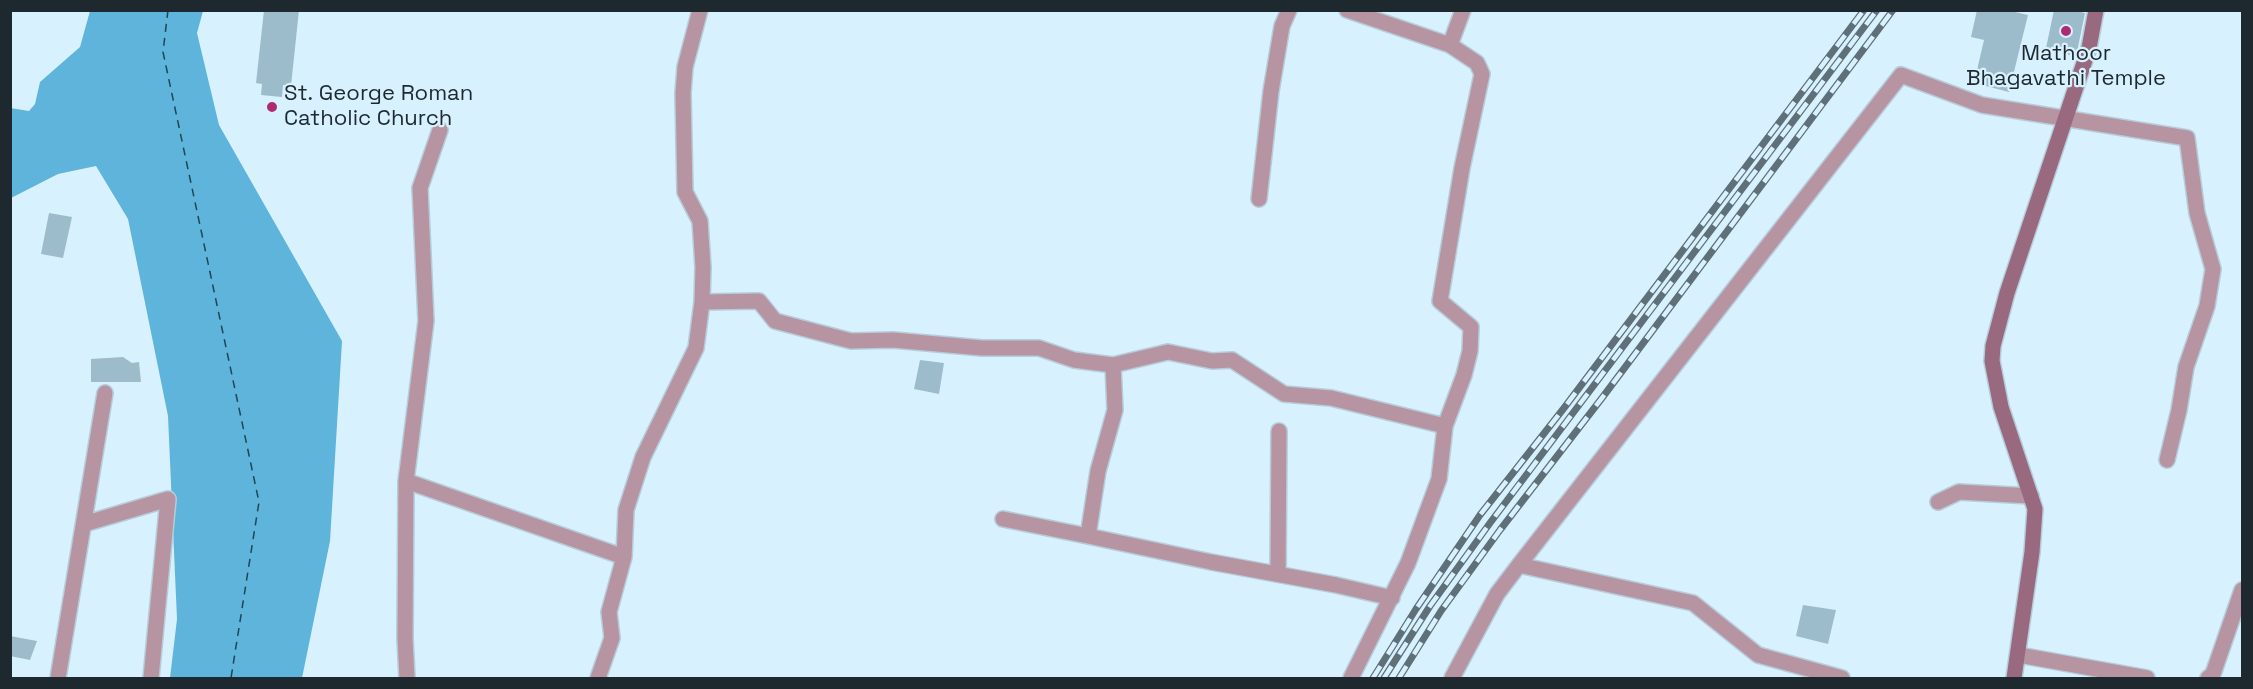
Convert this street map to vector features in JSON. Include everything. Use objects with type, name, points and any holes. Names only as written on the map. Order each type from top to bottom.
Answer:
[{"type":"main road","points":[[2014,678],[2032,552],[2035,509],[2001,407],[1992,354],[2007,293],[2089,48],[2096,10]]},
{"type":"street","points":[[598,678],[612,638],[609,612],[624,557],[626,510],[644,458],[696,348],[702,302],[703,267],[700,221],[685,192],[683,93],[685,67],[700,10]]},
{"type":"street","points":[[1258,199],[1270,91],[1282,26],[1289,10]]},
{"type":"street","points":[[1347,10],[1450,45],[1477,63],[1482,74],[1462,168],[1440,301],[1471,327],[1470,351],[1446,426],[1439,479],[1408,562],[1351,678]]},
{"type":"street","points":[[1450,45],[1463,10]]},
{"type":"street","points":[[1452,678],[1497,594],[1901,75],[1982,105],[2187,138],[2197,213],[2213,268],[2207,306],[2186,367],[2167,460]]},
{"type":"street","points":[[407,678],[406,481],[426,321],[420,188],[440,130]]},
{"type":"street","points":[[702,302],[759,301],[775,321],[851,341],[893,340],[982,348],[1039,348],[1074,360],[1113,365],[1168,352],[1212,361],[1232,360],[1284,394],[1330,398],[1446,426]]},
{"type":"street","points":[[1088,536],[1098,471],[1115,410],[1113,365]]},
{"type":"street","points":[[58,678],[105,393]]},
{"type":"street","points":[[1278,574],[1279,431]]},
{"type":"street","points":[[406,481],[624,557]]},
{"type":"street","points":[[1938,502],[1959,492],[2031,496]]},
{"type":"street","points":[[84,524],[168,499],[151,678]]},
{"type":"street","points":[[1003,519],[1392,598]]},
{"type":"street","points":[[1519,565],[1693,603],[1758,655],[1842,678]]},
{"type":"street","points":[[2208,678],[2213,674],[2242,593]]},
{"type":"street","points":[[2019,655],[2147,678]]},
{"type":"water","points":[[90,11],[203,11],[197,33],[219,125],[342,341],[330,541],[302,678],[170,678],[177,619],[168,416],[128,219],[96,166],[58,174],[11,198],[10,108],[29,111],[35,104],[40,82],[80,47]]},
{"type":"building","name":"St. George Roman Catholic Church","points":[[264,10],[299,10],[291,86],[283,85],[282,97],[261,95],[262,84],[256,83]]},
{"type":"building","points":[[1977,10],[2007,10],[2028,15],[2009,92],[1974,83],[1984,40],[1971,37]]},
{"type":"building","name":"Mathoor Bhagavathi Temple","points":[[2054,10],[2085,13],[2076,57],[2046,48]]},
{"type":"building","points":[[49,213],[72,217],[63,258],[41,254]]},
{"type":"building","points":[[123,357],[132,363],[139,362],[141,382],[91,382],[91,359]]},
{"type":"building","points":[[920,360],[944,363],[939,394],[914,389]]},
{"type":"building","points":[[1803,605],[1836,610],[1828,644],[1796,636]]},
{"type":"building","points":[[10,636],[37,641],[30,660],[10,656]]},
{"type":"ferry route","points":[[168,10],[163,52],[259,502],[231,678]]},
{"type":"railway","points":[[1373,678],[1416,609],[1480,515],[1564,408],[1864,10]]},
{"type":"railway","points":[[1384,678],[1430,606],[1490,523],[1877,10]]},
{"type":"railway","points":[[1399,678],[1441,611],[1500,530],[1893,10]]},
{"type":"place","name":"Mathoor Bhagavathi Temple","points":[[2066,31]]},
{"type":"place","name":"St. George Roman Catholic Church","points":[[272,107]]}]
